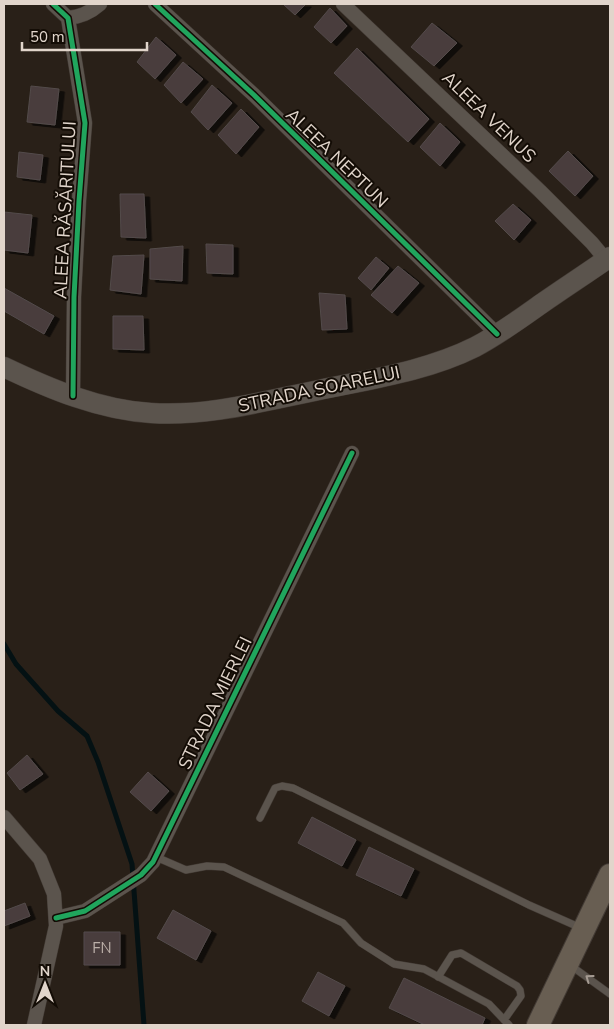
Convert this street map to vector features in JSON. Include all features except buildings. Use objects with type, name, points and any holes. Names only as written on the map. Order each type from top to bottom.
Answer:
[{"type":"highway","points":[[538,1025],[609,882]]},
{"type":"main road","name":"STRADA SOARELUI","points":[[4,367],[31,380],[114,409],[151,413],[188,413],[293,395],[431,365],[472,348],[497,334],[608,259]]},
{"type":"street","points":[[53,4],[68,18],[76,18],[100,4]]},
{"type":"street","name":"ALEEA NEPTUN","points":[[155,4],[254,95],[497,334]]},
{"type":"street","name":"ALEEA VENUS","points":[[343,4],[540,191],[608,259]]},
{"type":"street","name":"ALEEA RĂSĂRITULUI","points":[[68,18],[85,123],[78,220],[73,396]]},
{"type":"street","name":"STRADA MIERLEI","points":[[56,918],[85,911],[135,878],[156,856],[352,453]]},
{"type":"street","points":[[4,817],[40,859],[54,894],[56,926],[34,1025]]},
{"type":"lane","points":[[260,818],[275,788],[282,786],[293,788],[520,901],[584,930]]},
{"type":"lane","points":[[156,856],[186,870],[207,866],[224,867],[343,923],[361,943],[394,964],[424,969],[438,977],[489,1004],[507,1022],[521,996],[517,986],[461,954],[452,955],[438,977]]},
{"type":"lane","points":[[568,963],[610,994]]},
{"type":"waterway","points":[[4,644],[16,664],[58,711],[87,736],[98,762],[132,864],[144,1025]]},
{"type":"cycle path","points":[[53,4],[68,18],[85,123],[74,297],[73,396]]},
{"type":"cycle path","points":[[155,4],[254,95],[497,334]]},
{"type":"cycle path","points":[[56,918],[85,911],[141,875],[153,862],[352,453]]}]
